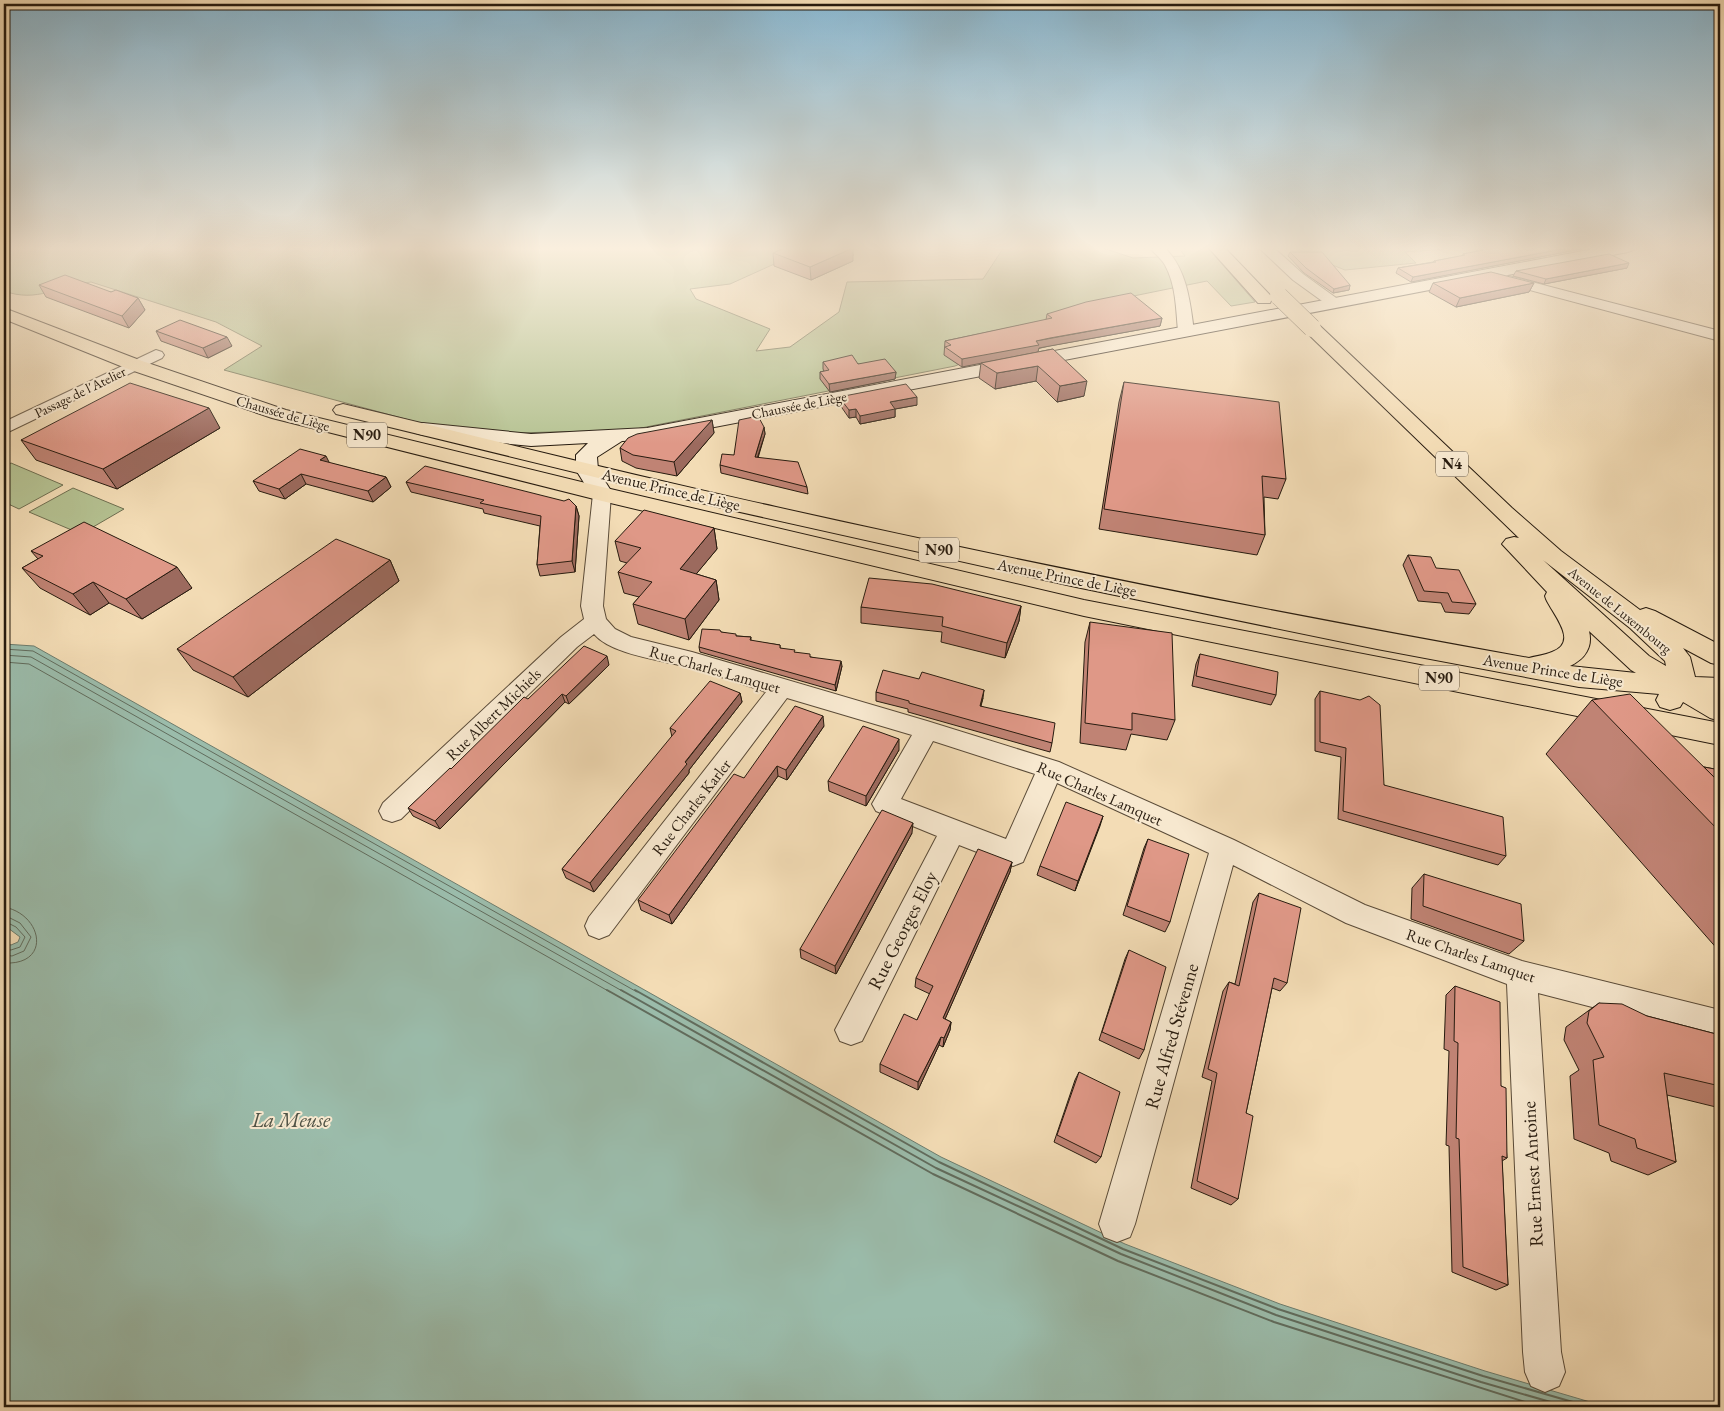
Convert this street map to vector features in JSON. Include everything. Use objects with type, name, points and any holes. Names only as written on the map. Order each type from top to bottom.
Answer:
[{"type":"main road","name":"Chaussée de Liège","points":[[4,313],[143,356],[270,392]]},
{"type":"main road","points":[[49,313],[121,341]]},
{"type":"main road","name":"Avenue de Luxembourg","points":[[1288,313],[1550,581],[1640,663],[1678,685],[1682,674],[1677,657],[1639,622],[1553,556],[1504,513],[1303,328]]},
{"type":"main road","name":"Chaussée de Liège","points":[[143,356],[279,414],[602,494]]},
{"type":"main road","name":"Chaussée de Liège","points":[[326,406],[420,428]]},
{"type":"main road","name":"Avenue Prince de Liège","points":[[420,428],[587,470],[1003,564],[1293,623],[1529,668],[1622,682],[1720,688]]},
{"type":"main road","name":"Avenue Prince de Liège","points":[[602,494],[1084,608],[1720,734]]},
{"type":"main road","points":[[1529,668],[1561,660],[1571,656],[1576,650],[1577,638],[1572,622],[1561,607],[1550,581]]},
{"type":"main road","name":"N4","points":[[1600,592],[1720,656]]},
{"type":"main road","points":[[1585,707],[1650,706],[1671,699],[1678,685]]},
{"type":"main road","name":"N4","points":[[1678,685],[1720,710]]},
{"type":"street","points":[[1184,313],[1186,331]]},
{"type":"street","name":"Chaussée de Liège","points":[[420,428],[531,440],[647,434],[1282,313]]},
{"type":"street","points":[[1631,313],[1720,336]]},
{"type":"street","name":"Passage de l'Atelier","points":[[4,429],[143,356]]},
{"type":"street","name":"Chaussée de Liège","points":[[587,470],[619,444],[647,434]]},
{"type":"street","name":"Chaussée de Liège","points":[[587,470],[586,455],[597,446],[619,436]]},
{"type":"street","points":[[587,470],[602,494],[592,606],[596,621]]},
{"type":"street","name":"Rue Charles Lamquet","points":[[596,621],[607,634],[624,643],[692,660],[1050,769],[1224,848],[1356,914],[1522,975],[1720,1025]]},
{"type":"street","name":"Rue Albert Michiels","points":[[392,810],[569,642],[596,621]]},
{"type":"street","name":"Rue Charles Karler","points":[[599,926],[782,688]]},
{"type":"street","points":[[927,730],[885,804],[1013,854],[1050,769]]},
{"type":"street","name":"Rue Georges Eloy","points":[[850,1030],[953,830]]},
{"type":"street","name":"Rue Alfred Stévenne","points":[[1117,1224],[1224,848]]},
{"type":"street","name":"Rue Ernest Antoine","points":[[1522,975],[1542,1352],[1545,1372]]},
{"type":"green space","points":[[187,313],[730,313],[770,329],[756,351],[790,347],[838,313],[1081,313],[955,366],[631,430],[515,433],[420,423],[224,370],[262,346],[216,322]]},
{"type":"green space","points":[[11,463],[63,485],[19,509],[4,502],[4,467]]},
{"type":"green space","points":[[73,488],[124,509],[81,534],[29,512]]},
{"type":"water","name":"La Meuse","points":[[4,644],[34,646],[941,1157],[1125,1244],[1280,1304],[1485,1371],[1607,1407],[4,1407],[4,943],[11,945],[18,942],[20,937],[4,925]]},
{"type":"building","points":[[114,313],[125,313],[122,316]]},
{"type":"building","points":[[1156,313],[1162,318],[1050,338],[1036,341],[1039,345],[962,359],[945,347],[951,345],[945,341],[1052,318],[1047,314]]},
{"type":"building","points":[[180,320],[227,337],[203,348],[156,331]]},
{"type":"building","points":[[1053,349],[1087,381],[1060,386],[1038,366],[997,373],[981,363]]},
{"type":"building","points":[[852,355],[858,364],[885,359],[896,372],[829,384],[820,372],[829,370],[823,362]]},
{"type":"building","points":[[1124,382],[1279,402],[1286,479],[1262,476],[1265,535],[1104,509]]},
{"type":"building","points":[[130,383],[209,408],[103,469],[21,440]]},
{"type":"building","points":[[906,384],[917,397],[890,402],[895,409],[860,416],[856,409],[849,410],[839,397]]},
{"type":"building","points":[[758,416],[764,427],[755,457],[798,462],[807,487],[720,465],[722,454],[734,455],[739,420]]},
{"type":"building","points":[[712,420],[674,462],[633,455],[620,448],[628,438],[637,434]]},
{"type":"building","points":[[300,449],[326,456],[320,460],[386,477],[368,491],[301,474],[279,489],[253,481]]},
{"type":"building","points":[[425,466],[564,501],[569,499],[576,506],[572,561],[537,565],[541,516],[480,503],[484,500],[406,482]]},
{"type":"building","points":[[644,510],[714,528],[680,569],[716,580],[685,619],[633,604],[652,582],[618,572],[641,548],[615,541]]},
{"type":"building","points":[[84,522],[177,567],[126,599],[93,582],[73,594],[22,568],[43,556],[31,551]]},
{"type":"building","points":[[336,539],[390,560],[233,677],[177,649]]},
{"type":"building","points":[[1408,555],[1431,557],[1436,568],[1459,570],[1476,604],[1452,602],[1448,593],[1424,591]]},
{"type":"building","points":[[869,578],[932,584],[1021,606],[1007,643],[942,626],[943,617],[861,607]]},
{"type":"building","points":[[1090,622],[1172,633],[1175,720],[1132,713],[1132,730],[1085,723]]},
{"type":"building","points":[[702,629],[720,630],[721,632],[736,634],[736,636],[751,637],[750,640],[780,645],[780,648],[810,654],[810,657],[841,661],[835,685],[699,647]]},
{"type":"building","points":[[584,646],[607,656],[566,696],[562,694],[435,821],[408,808],[451,769],[524,697],[528,699]]},
{"type":"building","points":[[1200,654],[1278,672],[1276,695],[1196,676]]},
{"type":"building","points":[[883,670],[919,679],[922,672],[984,690],[980,706],[1055,723],[1052,743],[876,692]]},
{"type":"building","points":[[710,681],[740,693],[685,762],[687,764],[590,883],[562,869],[676,731],[670,728]]},
{"type":"building","points":[[1320,691],[1360,700],[1369,696],[1380,705],[1384,785],[1503,817],[1506,856],[1343,811],[1346,748],[1320,742]]},
{"type":"building","points":[[1630,694],[1720,783],[1720,832],[1592,700]]},
{"type":"building","points":[[795,706],[823,716],[786,770],[777,766],[669,915],[638,900],[734,774],[744,778]]},
{"type":"building","points":[[863,726],[899,739],[866,796],[828,781]]},
{"type":"building","points":[[1704,767],[1720,770],[1720,783]]},
{"type":"building","points":[[1066,802],[1103,816],[1078,881],[1040,866]]},
{"type":"building","points":[[882,810],[913,823],[835,966],[800,949]]},
{"type":"building","points":[[1148,839],[1189,854],[1170,922],[1127,906]]},
{"type":"building","points":[[978,849],[1012,862],[943,1018],[951,1022],[944,1038],[941,1037],[918,1082],[880,1064],[904,1014],[917,1020],[933,986],[916,978]]},
{"type":"building","points":[[1424,874],[1521,904],[1524,941],[1423,906]]},
{"type":"building","points":[[1259,893],[1301,908],[1287,983],[1274,978],[1246,1113],[1253,1116],[1238,1199],[1197,1181],[1217,1073],[1208,1069],[1229,982],[1239,986]]},
{"type":"building","points":[[1129,950],[1166,967],[1144,1050],[1102,1032]]},
{"type":"building","points":[[1455,986],[1500,1002],[1501,1086],[1506,1088],[1507,1158],[1502,1156],[1508,1285],[1463,1267],[1459,1139],[1456,1138],[1458,1043],[1454,1041]]},
{"type":"building","points":[[1599,1003],[1622,1004],[1647,1016],[1720,1035],[1720,1086],[1664,1073],[1676,1162],[1637,1148],[1635,1139],[1599,1125],[1593,1060],[1604,1057],[1587,1023],[1589,1011]]},
{"type":"building","points":[[1079,1072],[1120,1092],[1101,1157],[1057,1135]]}]
